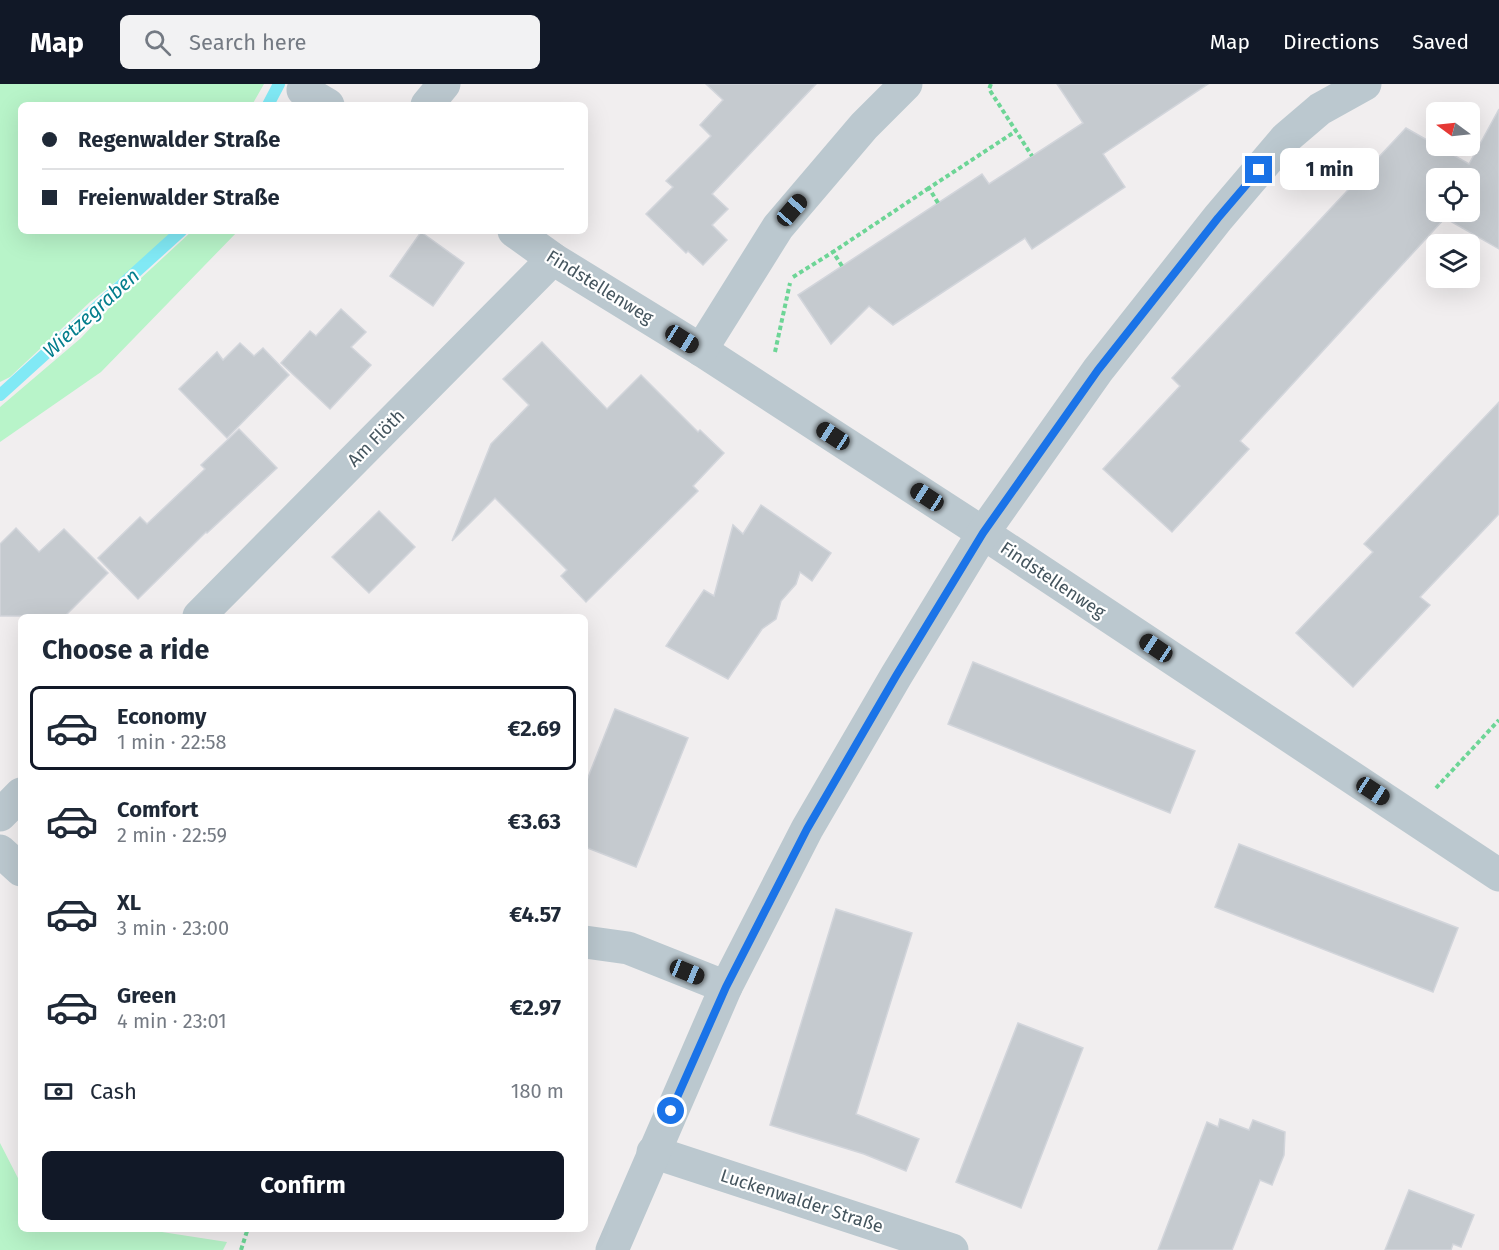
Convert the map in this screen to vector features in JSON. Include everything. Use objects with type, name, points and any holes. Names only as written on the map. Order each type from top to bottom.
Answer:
[{"type":"street","points":[[429,102],[444,84]]},
{"type":"street","points":[[701,350],[778,227],[864,126],[906,84]]},
{"type":"street","points":[[612,1250],[726,987],[807,829],[983,533],[1098,370],[1218,218],[1286,138],[1320,109],[1365,84]]},
{"type":"street","name":"Findstellenweg","points":[[518,234],[553,259],[701,350],[983,533],[1499,875]]},
{"type":"street","name":"Am Flöth","points":[[200,614],[553,259]]},
{"type":"street","points":[[0,815],[18,797]]},
{"type":"street","points":[[0,851],[18,867]]},
{"type":"street","points":[[588,942],[628,948],[726,987]]},
{"type":"street","name":"Luckenwalder Straße","points":[[653,1152],[952,1250]]},
{"type":"path","points":[[991,84],[989,89],[1032,156]]},
{"type":"path","points":[[758,387],[773,363],[791,279],[1016,131]]},
{"type":"path","points":[[929,188],[938,203]]},
{"type":"path","points":[[833,252],[842,266]]},
{"type":"path","points":[[1436,787],[1499,720]]},
{"type":"path","points":[[240,1250],[247,1232]]},
{"type":"green space","points":[[0,84],[264,84],[254,102],[18,102],[18,234],[169,234],[152,253],[90,302],[10,377],[0,382]]},
{"type":"green space","points":[[189,234],[235,234],[101,372],[0,442],[0,407],[81,338],[113,304]]},
{"type":"green space","points":[[0,1143],[18,1178],[18,1232],[162,1232],[227,1242],[223,1250],[0,1250]]},
{"type":"building","points":[[706,84],[816,84],[712,194],[728,209],[712,225],[727,240],[703,265],[688,251],[686,253],[646,214],[673,187],[666,181],[711,136],[700,125],[723,100]]},
{"type":"building","points":[[1057,84],[1208,84],[1103,154],[1125,187],[1032,249],[1025,238],[893,325],[869,306],[831,344],[798,295],[982,174],[989,184],[1083,123]]},
{"type":"building","points":[[1499,109],[1499,249],[1480,238],[1480,234],[1473,234],[1452,222],[1480,222],[1480,168],[1426,168],[1426,222],[1441,222],[1430,234],[1426,234],[1426,239],[1240,441],[1249,449],[1172,532],[1103,469],[1180,386],[1172,378],[1406,128],[1426,139],[1426,156],[1455,156],[1469,164],[1473,156],[1480,156],[1480,144]]},
{"type":"building","points":[[420,234],[424,234],[464,263],[433,306],[390,276]]},
{"type":"building","points":[[341,309],[366,332],[351,347],[371,365],[330,409],[281,363],[310,331],[316,336]]},
{"type":"building","points":[[542,342],[607,409],[641,375],[698,432],[700,430],[724,453],[693,486],[698,491],[586,602],[561,576],[567,570],[495,498],[452,541],[491,444],[529,405],[503,379]]},
{"type":"building","points":[[240,343],[254,356],[263,348],[289,375],[227,438],[179,389],[217,352],[223,360]]},
{"type":"building","points":[[1499,402],[1499,514],[1420,597],[1430,605],[1353,687],[1296,633],[1373,552],[1364,544]]},
{"type":"building","points":[[239,429],[277,468],[206,532],[138,599],[98,558],[140,517],[147,524],[205,469],[201,465]]},
{"type":"building","points":[[761,505],[831,553],[812,581],[800,572],[796,584],[781,601],[776,619],[762,629],[728,679],[666,646],[704,590],[714,596],[733,525],[743,534]]},
{"type":"building","points":[[379,511],[415,547],[369,593],[332,557]]},
{"type":"building","points":[[16,528],[39,552],[64,529],[108,573],[67,614],[0,616],[0,544]]},
{"type":"building","points":[[973,662],[1195,751],[1170,813],[948,724]]},
{"type":"building","points":[[615,709],[688,738],[636,867],[588,848],[588,777]]},
{"type":"building","points":[[1239,844],[1458,928],[1433,992],[1215,907]]},
{"type":"building","points":[[836,909],[912,933],[856,1114],[919,1139],[906,1171],[864,1154],[770,1125]]},
{"type":"building","points":[[1018,1023],[1083,1048],[1021,1208],[956,1182]]},
{"type":"building","points":[[1220,1119],[1249,1130],[1253,1120],[1285,1132],[1284,1155],[1272,1185],[1260,1180],[1232,1250],[1158,1250],[1207,1122],[1218,1127]]},
{"type":"building","points":[[1409,1190],[1474,1215],[1461,1247],[1453,1244],[1451,1250],[1385,1250]]},
{"type":"waterway","name":"Wietzegraben","points":[[270,102],[279,84]]},
{"type":"waterway","name":"Wietzegraben","points":[[0,395],[178,234]]},
{"type":"route","points":[[671,1111],[726,987],[807,829],[983,533],[1098,370],[1218,218],[1259,170]]}]
